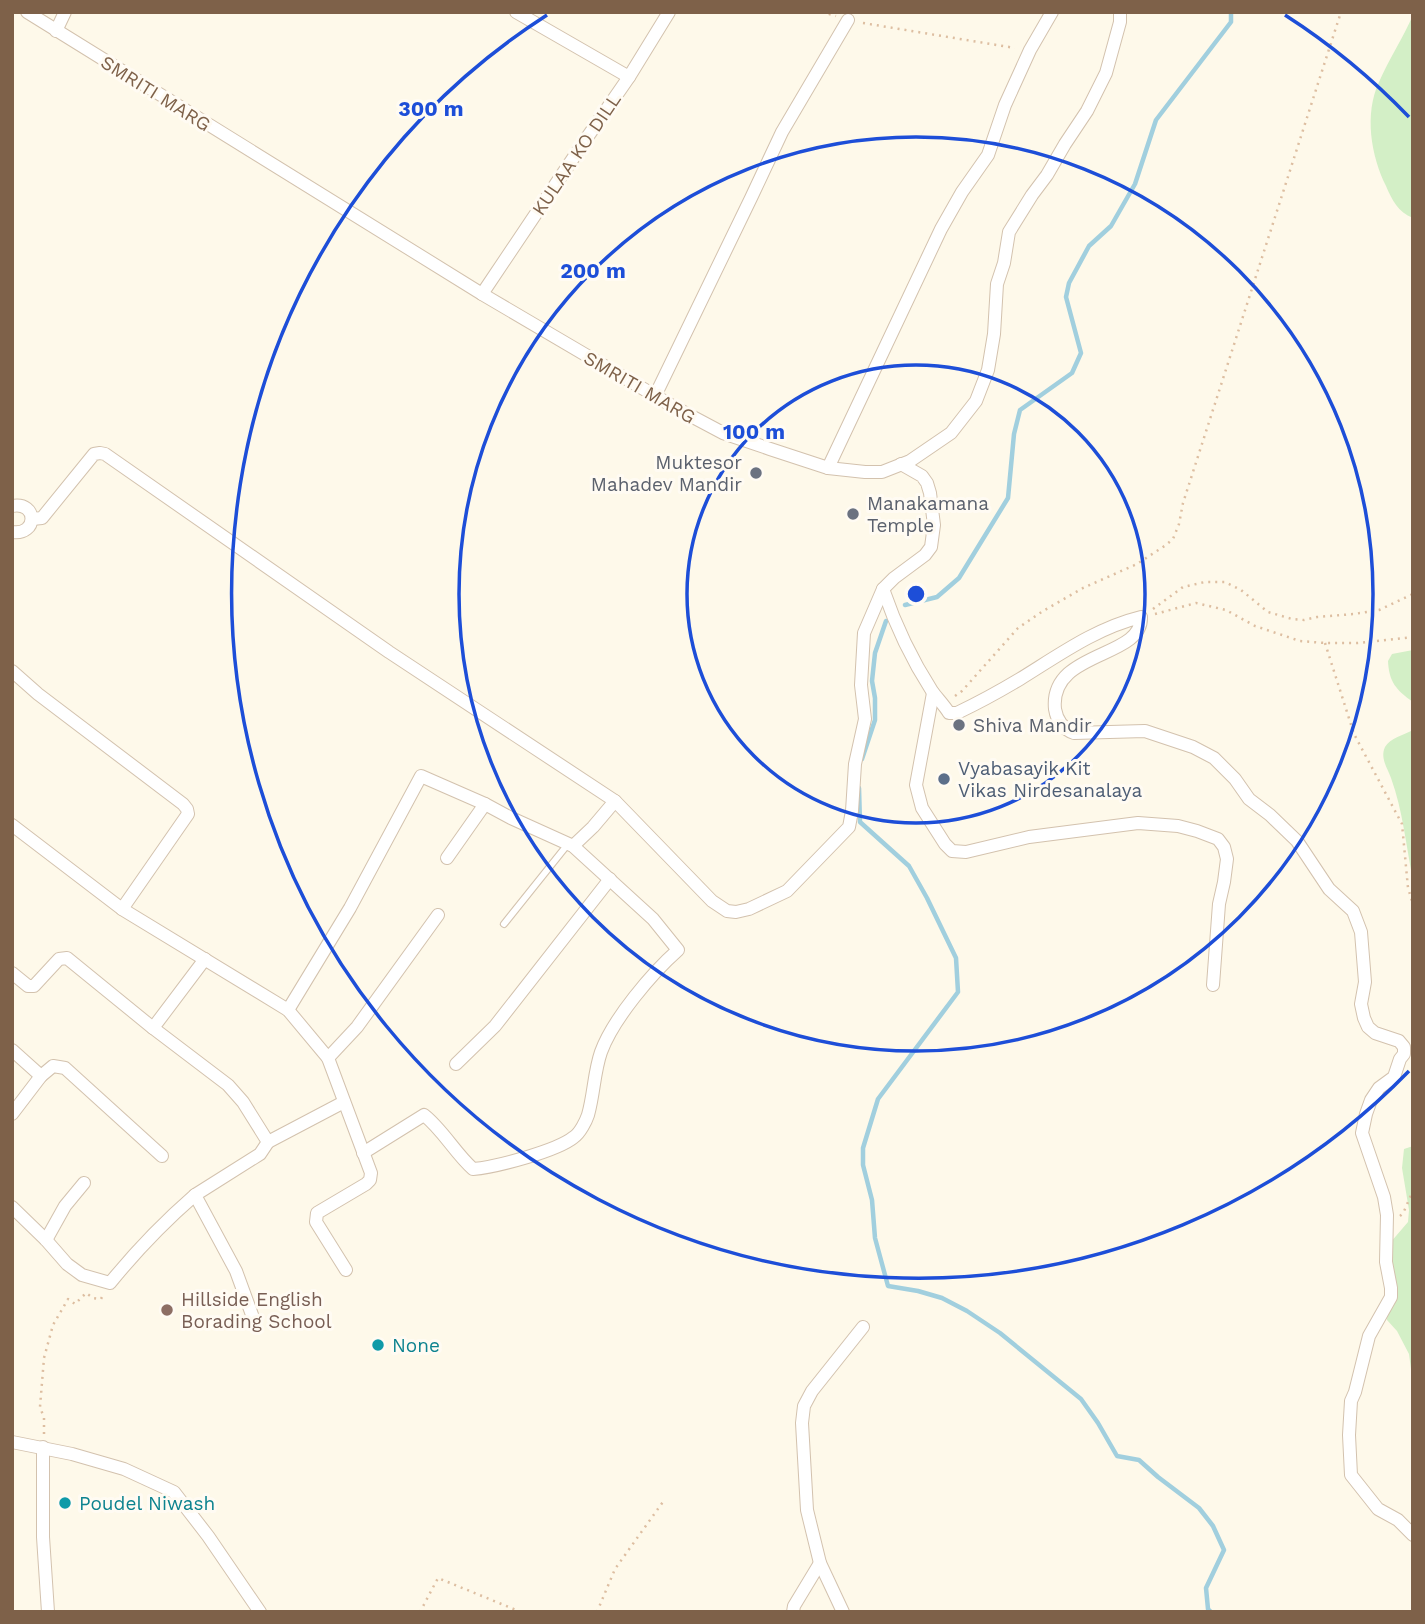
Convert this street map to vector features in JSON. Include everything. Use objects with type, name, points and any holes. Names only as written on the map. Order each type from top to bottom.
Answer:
[{"type":"street","name":"SMRITI MARG","points":[[27,12],[482,294],[655,397],[723,433],[828,468],[865,472],[882,472],[910,461],[951,433],[976,401],[988,370],[994,334],[997,284],[1009,232],[1087,111],[1106,73],[1120,22],[1120,12]]},
{"type":"street","points":[[56,31],[65,12]]},
{"type":"street","points":[[516,12],[629,77]]},
{"type":"street","name":"KULAA KO DILL","points":[[482,294],[629,77],[669,12]]},
{"type":"street","points":[[828,468],[941,229],[962,192],[988,155],[1005,105],[1030,50],[1052,12]]},
{"type":"street","points":[[655,397],[782,132],[848,20]]},
{"type":"street","points":[[32,519],[42,518],[94,454],[105,454],[389,652],[615,801],[718,907],[736,912],[788,891],[849,827],[855,764],[865,719],[861,685],[864,633],[883,589],[931,547],[934,524],[927,483],[922,476],[901,464]]},
{"type":"street","points":[[12,506],[25,507],[32,519],[26,530],[12,532]]},
{"type":"street","points":[[883,589],[903,636],[933,693],[950,713],[957,713],[1017,681],[1091,636],[1118,623],[1141,617],[1142,626],[1136,634],[1086,661],[1063,679],[1056,693],[1059,722],[1074,733],[1145,731],[1193,747],[1214,758],[1235,779],[1249,799],[1297,841],[1329,889],[1353,911],[1361,932],[1365,982],[1361,1004],[1364,1018],[1375,1033],[1399,1041],[1404,1047],[1404,1054],[1394,1077],[1379,1088],[1371,1100],[1362,1133],[1384,1198],[1387,1215],[1386,1262],[1391,1297],[1369,1336],[1351,1401],[1351,1475],[1378,1509],[1398,1520],[1413,1535]]},
{"type":"street","points":[[12,671],[187,809],[188,814],[122,909]]},
{"type":"street","points":[[933,693],[916,785],[922,808],[945,844],[953,851],[966,852],[1029,837],[1138,823],[1178,826],[1218,839],[1224,847],[1227,859],[1219,904],[1213,985]]},
{"type":"street","points":[[288,1010],[350,908],[421,776],[570,845],[653,919],[678,950],[664,962],[615,1023],[601,1052],[588,1117],[576,1136],[557,1147],[491,1167],[473,1169],[424,1115],[363,1153]]},
{"type":"street","points":[[570,845],[615,801]]},
{"type":"street","points":[[447,858],[485,804]]},
{"type":"street","points":[[12,825],[122,909],[288,1010],[328,1058],[371,1173],[370,1180],[317,1213],[316,1222],[346,1270]]},
{"type":"street","points":[[456,1064],[495,1026],[610,878]]},
{"type":"street","points":[[328,1058],[357,1027],[438,915]]},
{"type":"street","points":[[12,973],[28,986],[34,986],[59,959],[67,958],[228,1085],[243,1102],[268,1143]]},
{"type":"street","points":[[153,1028],[205,959]]},
{"type":"street","points":[[12,1050],[41,1076]]},
{"type":"street","points":[[12,1114],[41,1076],[53,1066],[65,1068],[162,1156]]},
{"type":"street","points":[[13,1211],[46,1240],[66,1264],[82,1275],[110,1283],[132,1256],[195,1195],[260,1153],[268,1143],[344,1102]]},
{"type":"street","points":[[46,1240],[65,1206],[84,1183]]},
{"type":"street","points":[[195,1195],[236,1271],[255,1323]]},
{"type":"street","points":[[843,1612],[820,1563],[807,1510],[802,1423],[804,1406],[812,1391],[863,1327]]},
{"type":"street","points":[[12,1442],[43,1447],[124,1469],[174,1492],[260,1612]]},
{"type":"street","points":[[43,1447],[43,1537],[48,1612]]},
{"type":"street","points":[[793,1612],[820,1563]]},
{"type":"lane","points":[[504,924],[570,845]]},
{"type":"path","points":[[822,12],[848,20],[1030,50]]},
{"type":"path","points":[[943,704],[962,691],[1018,628],[1083,588],[1137,564],[1172,539],[1341,12]]},
{"type":"path","points":[[1141,617],[1183,587],[1205,582],[1225,582],[1241,590],[1268,612],[1292,620],[1379,610],[1413,594]]},
{"type":"path","points":[[1141,617],[1196,603],[1226,610],[1255,626],[1300,641],[1358,643],[1413,637]]},
{"type":"path","points":[[1325,643],[1354,734],[1402,824],[1408,888],[1413,904]]},
{"type":"path","points":[[1387,1215],[1393,1220],[1403,1214],[1405,1204],[1413,1192]]},
{"type":"path","points":[[43,1447],[44,1418],[40,1407],[44,1358],[53,1325],[68,1299],[75,1304],[86,1293],[93,1298],[102,1299],[110,1283]]},
{"type":"path","points":[[597,1612],[615,1569],[666,1499]]},
{"type":"path","points":[[420,1612],[438,1578],[521,1612]]},
{"type":"green space","points":[[1413,15],[1413,218],[1396,205],[1381,174],[1373,148],[1371,121],[1374,94]]},
{"type":"green space","points":[[1413,650],[1413,702],[1394,685],[1388,661],[1392,654]]},
{"type":"green space","points":[[1413,730],[1413,880],[1399,803],[1383,755],[1390,741]]},
{"type":"green space","points":[[1413,1146],[1413,1384],[1409,1354],[1397,1331],[1387,1320],[1390,1243],[1408,1222],[1409,1210],[1402,1168],[1404,1149]]},
{"type":"waterway","points":[[905,605],[937,597],[959,578],[1008,498],[1014,434],[1020,410],[1072,373],[1081,353],[1066,297],[1069,283],[1089,246],[1111,226],[1135,184],[1156,120],[1231,22],[1231,12]]},
{"type":"waterway","points":[[862,759],[875,720],[872,681],[875,653],[886,621]]},
{"type":"waterway","points":[[859,788],[860,822],[909,866],[956,958],[958,992],[878,1099],[863,1148],[863,1165],[872,1200],[875,1238],[888,1286],[942,1298],[1000,1333],[1081,1399],[1117,1456],[1139,1460],[1199,1508],[1213,1526],[1224,1550],[1206,1588],[1208,1609],[1211,1612]]},
{"type":"place","name":"Muktesor Mahadev Mandir","points":[[756,473]]},
{"type":"place","name":"Manakamana Temple","points":[[853,514]]},
{"type":"place","name":"Shiva Mandir","points":[[959,725]]},
{"type":"place","name":"Vyabasayik Kit Vikas Nirdesanalaya","points":[[944,779]]},
{"type":"place","name":"Hillside English Borading School","points":[[167,1310]]},
{"type":"place","name":"None","points":[[378,1345]]},
{"type":"place","name":"Poudel Niwash","points":[[65,1503]]}]
